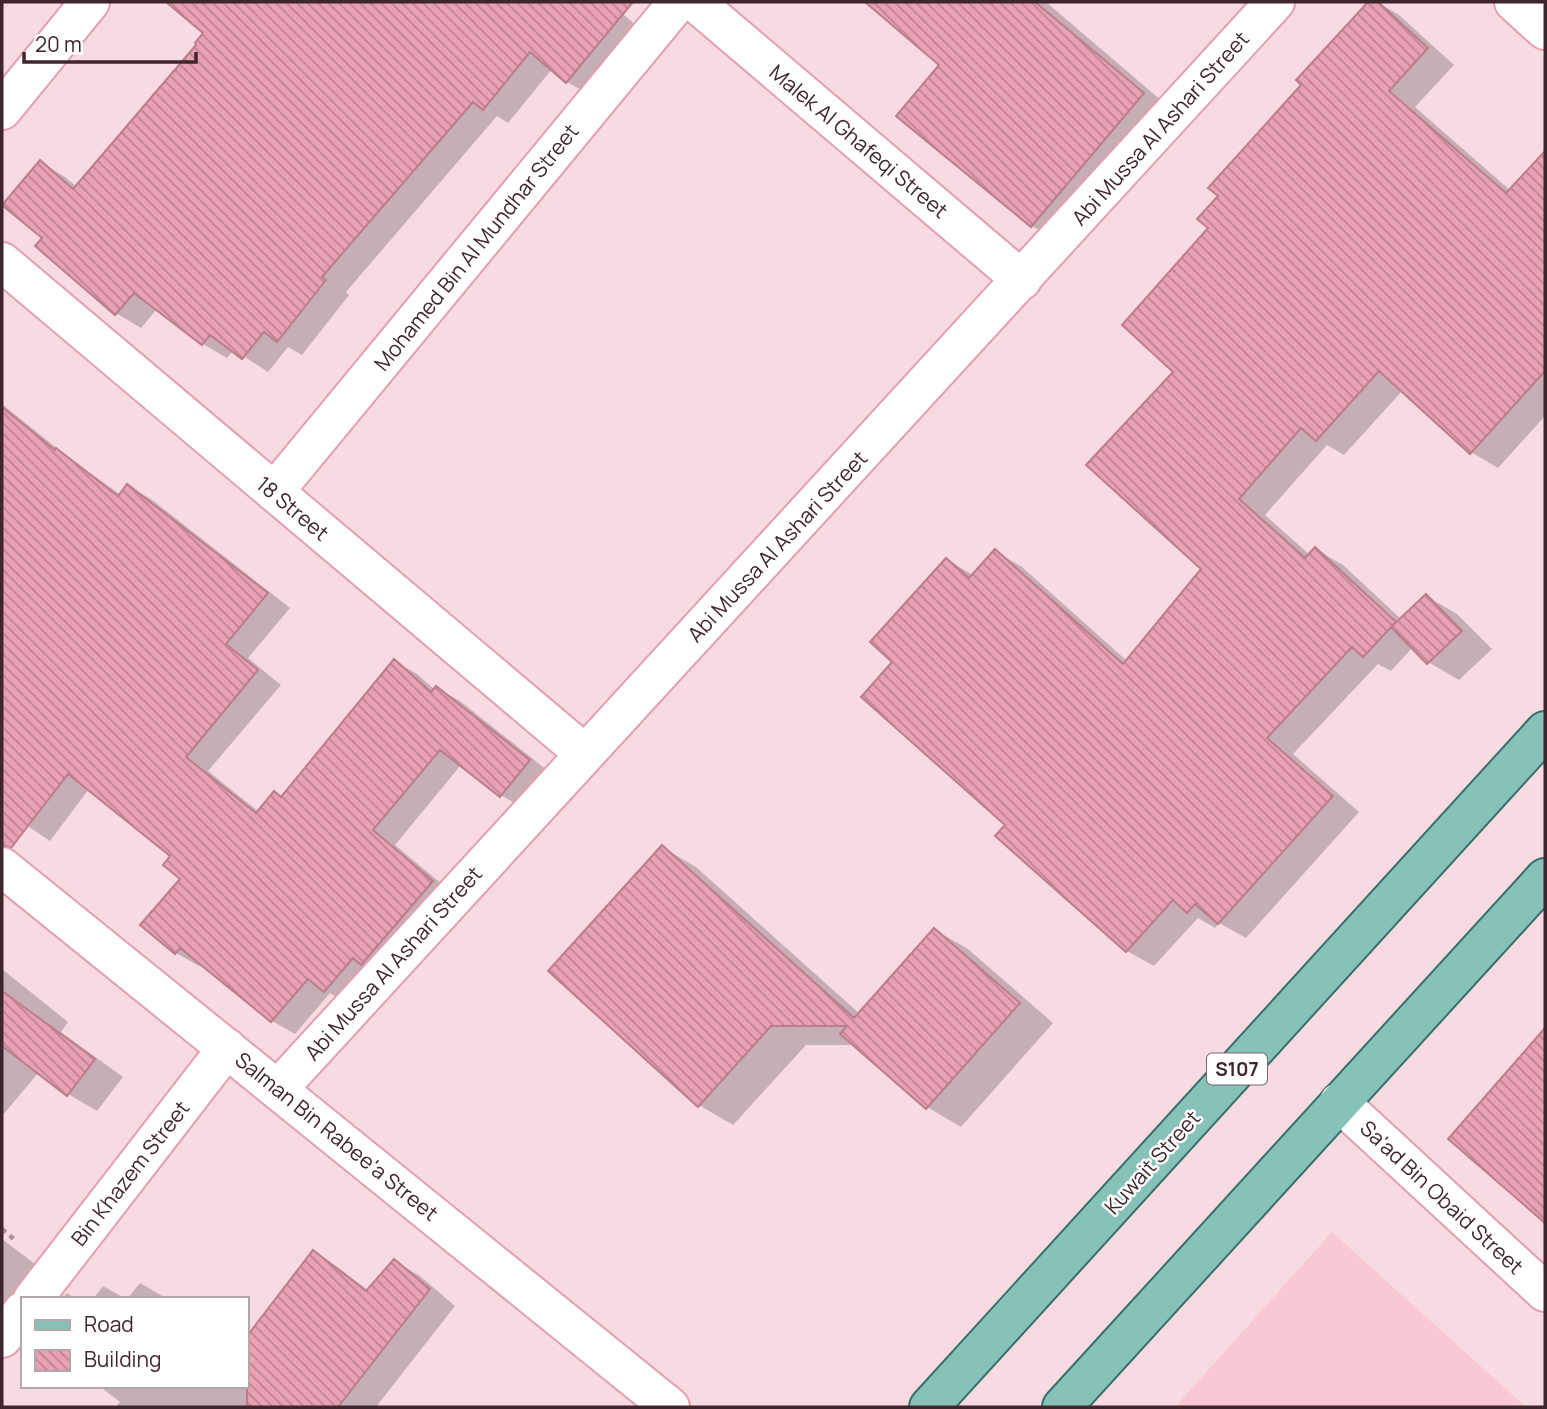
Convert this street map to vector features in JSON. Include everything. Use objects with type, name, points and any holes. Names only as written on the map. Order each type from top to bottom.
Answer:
[{"type":"main road","name":"Kuwait Street","points":[[929,1407],[1545,731]]},
{"type":"main road","points":[[1062,1407],[1545,878]]},
{"type":"street","points":[[2,110],[90,2]]},
{"type":"street","name":"Mohamed Bin Al Mundhar Street","points":[[274,492],[678,2]]},
{"type":"street","name":"Malek Al Ghafeqi Street","points":[[695,2],[1022,280]]},
{"type":"street","name":"Abi Mussa Al Ashari Street","points":[[278,1089],[1275,2]]},
{"type":"street","points":[[1514,2],[1545,30]]},
{"type":"street","name":"18 Street","points":[[2,262],[585,754]]},
{"type":"street","name":"Salman Bin Rabee'a Street","points":[[2,867],[670,1407]]},
{"type":"street","name":"Bin Khazem Street","points":[[35,1297],[228,1048]]},
{"type":"street","name":"Sa'ad Bin Obaid Street","points":[[1339,1102],[1545,1292]]},
{"type":"street","points":[[2,1338],[21,1314]]},
{"type":"shaded area","points":[[1332,1232],[1526,1407],[1175,1407]]},
{"type":"building","points":[[166,2],[633,2],[566,83],[530,52],[483,110],[473,102],[322,277],[326,280],[277,342],[264,332],[242,359],[210,335],[202,345],[134,293],[115,315],[35,246],[42,238],[2,205],[40,160],[73,189],[196,45],[203,33]]},
{"type":"building","points":[[865,2],[1035,2],[1144,93],[1031,227],[896,116],[939,65]]},
{"type":"building","points":[[1368,2],[1378,2],[1428,48],[1389,91],[1506,193],[1545,151],[1545,371],[1470,454],[1379,371],[1316,441],[1301,428],[1239,499],[1305,558],[1315,547],[1396,622],[1363,657],[1352,647],[1267,738],[1333,796],[1218,924],[1195,904],[1187,913],[1173,900],[1126,952],[995,836],[1005,825],[861,697],[892,662],[870,642],[946,558],[969,578],[995,549],[1123,664],[1201,569],[1086,465],[1173,372],[1122,325],[1208,228],[1197,219],[1218,196],[1208,188],[1301,85],[1296,80]]},
{"type":"building","points":[[2,407],[118,496],[127,484],[268,593],[226,644],[258,670],[186,757],[256,813],[274,791],[281,797],[394,659],[431,692],[436,686],[530,760],[500,797],[440,750],[373,830],[433,881],[361,965],[353,958],[324,992],[308,979],[271,1022],[180,948],[175,954],[140,925],[180,879],[163,865],[170,856],[68,774],[11,848],[2,846]]},
{"type":"building","points":[[1426,594],[1462,631],[1427,664],[1391,627]]},
{"type":"building","points":[[662,845],[854,1018],[934,928],[1020,1003],[926,1109],[840,1034],[847,1026],[771,1026],[698,1107],[548,971]]},
{"type":"building","points":[[2,991],[95,1059],[67,1096],[2,1046]]},
{"type":"building","points":[[1545,1028],[1545,1223],[1448,1139]]},
{"type":"building","points":[[313,1250],[366,1291],[394,1259],[430,1289],[338,1407],[247,1407],[248,1335]]}]
